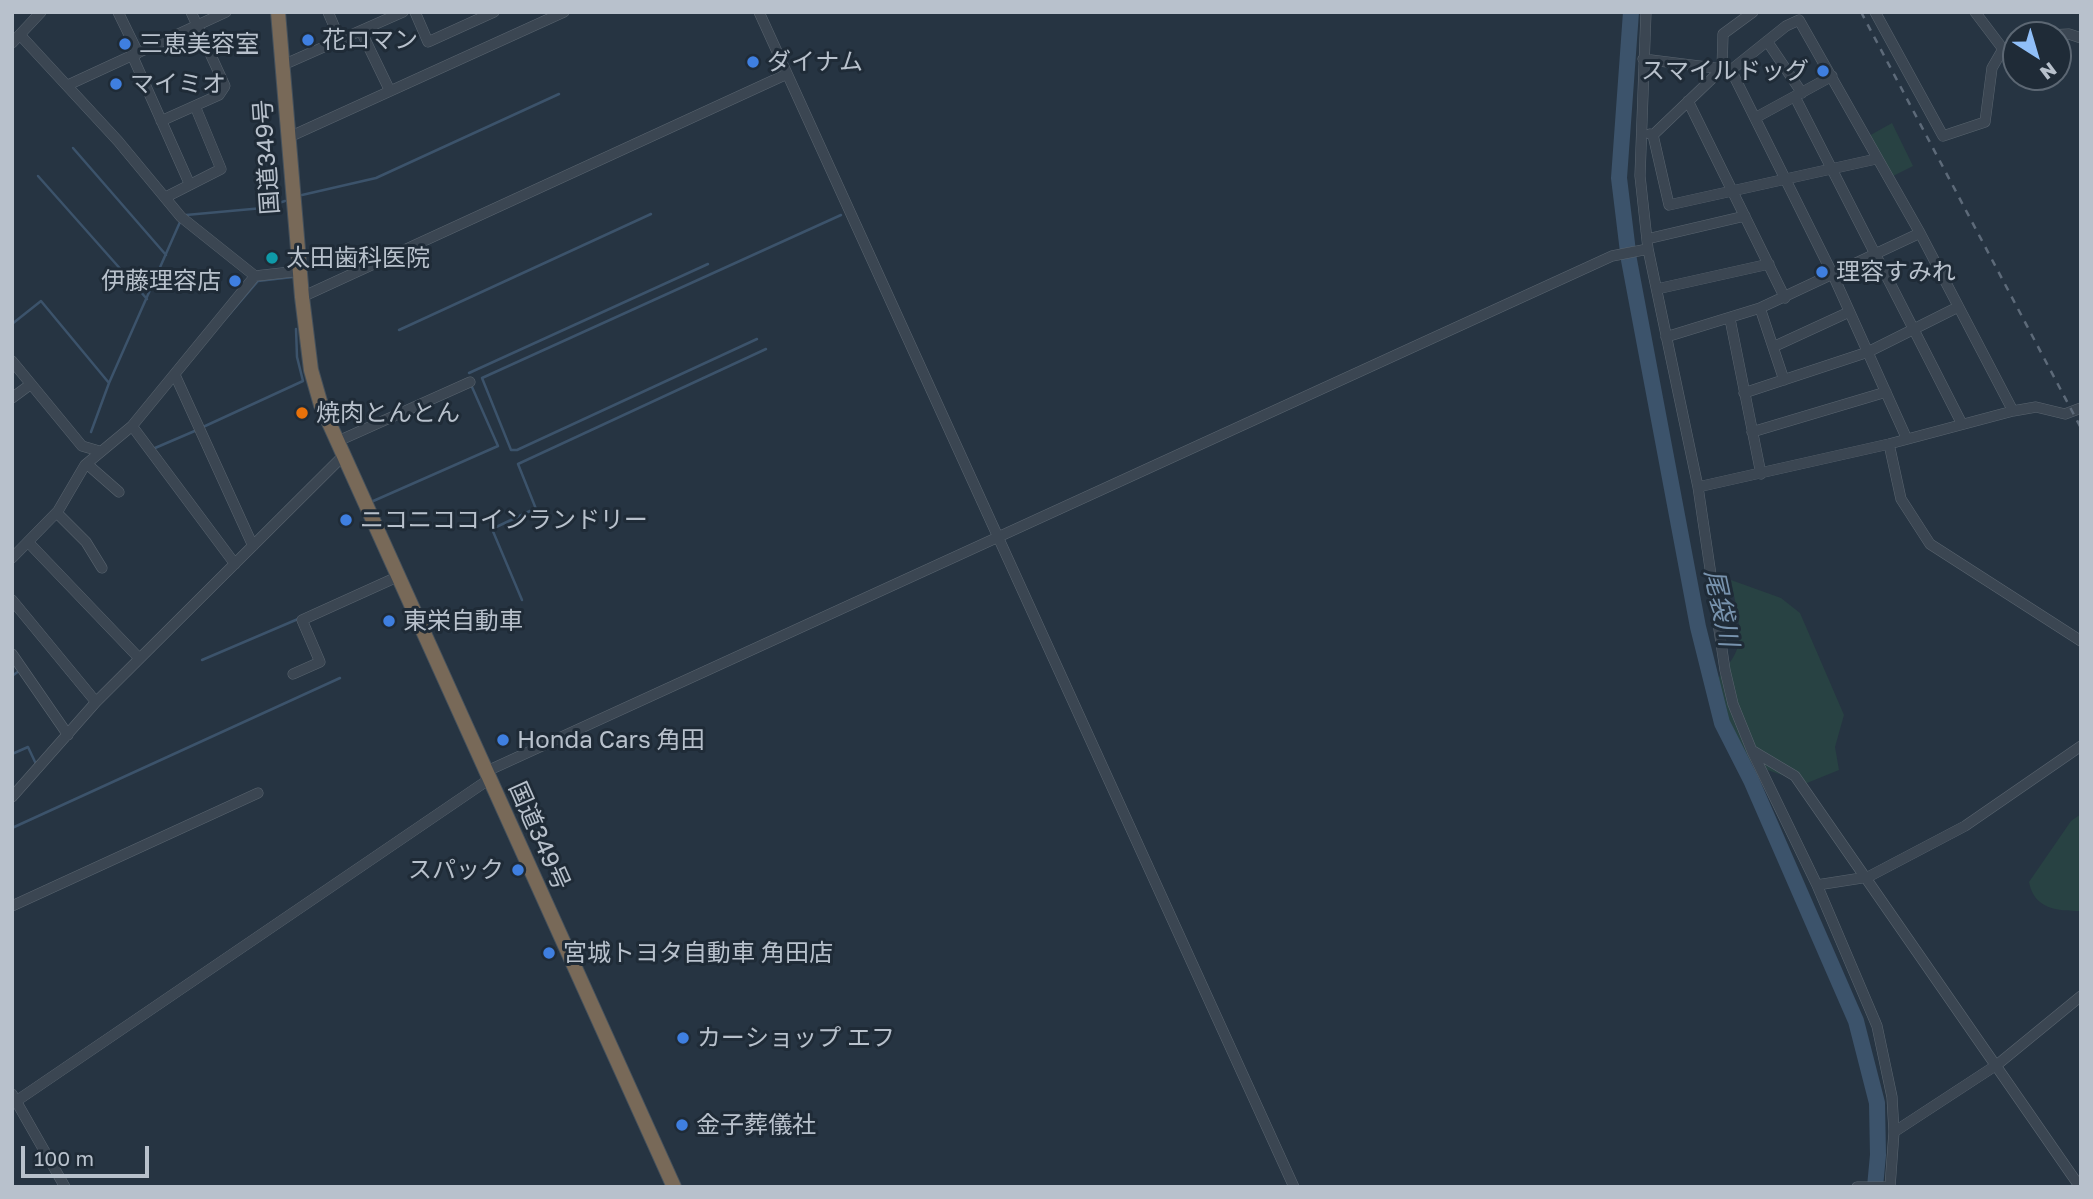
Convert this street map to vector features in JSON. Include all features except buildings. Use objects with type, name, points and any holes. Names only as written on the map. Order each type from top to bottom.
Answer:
[{"type":"highway","name":"国道349号","points":[[278,12],[299,271],[314,384],[342,457],[674,1187]]},
{"type":"street","points":[[41,12],[17,39],[68,85],[181,216],[254,276]]},
{"type":"street","points":[[118,12],[161,121],[190,185]]},
{"type":"street","points":[[161,121],[219,95],[225,86],[191,12]]},
{"type":"street","points":[[68,85],[226,12]]},
{"type":"street","points":[[328,12],[340,40]]},
{"type":"street","points":[[283,65],[402,12]]},
{"type":"street","points":[[415,12],[428,42],[494,12]]},
{"type":"street","points":[[288,138],[564,12]]},
{"type":"street","points":[[759,12],[1294,1187]]},
{"type":"street","points":[[1646,12],[1640,131],[1645,246],[1657,289],[1698,488],[1724,670],[1732,704],[1752,751],[1816,885],[1877,1026],[1888,1068],[1894,1132],[1890,1187]]},
{"type":"street","points":[[1753,12],[1723,34],[1726,69],[1755,118],[1833,275],[1906,437]]},
{"type":"street","points":[[1875,12],[1943,136],[1985,122],[1992,68],[2002,51]]},
{"type":"street","points":[[1975,12],[2002,48]]},
{"type":"street","points":[[1653,135],[1726,69],[1799,20],[1920,233],[2013,411]]},
{"type":"street","points":[[361,31],[390,91]]},
{"type":"street","points":[[1767,41],[1799,95],[1962,424]]},
{"type":"street","points":[[1643,59],[1726,69]]},
{"type":"street","points":[[302,297],[788,74]]},
{"type":"street","points":[[1755,118],[1832,76]]},
{"type":"street","points":[[1688,101],[1786,298]]},
{"type":"street","points":[[166,197],[221,169],[195,106]]},
{"type":"street","points":[[1640,131],[1653,135]]},
{"type":"street","points":[[1653,135],[1669,205],[1876,159]]},
{"type":"street","points":[[65,1187],[14,1099],[487,776],[998,536],[1619,255],[1745,216]]},
{"type":"street","points":[[1666,337],[1760,309],[1920,233]]},
{"type":"street","points":[[1657,289],[1769,264]]},
{"type":"street","points":[[14,550],[28,542],[57,513],[87,464],[99,451],[132,426],[254,276],[299,271]]},
{"type":"street","points":[[1744,393],[1868,352],[1958,307]]},
{"type":"street","points":[[1760,309],[1784,380]]},
{"type":"street","points":[[1773,347],[1849,312]]},
{"type":"street","points":[[1730,319],[1760,474]]},
{"type":"street","points":[[12,361],[82,446],[99,451]]},
{"type":"street","points":[[175,374],[253,546]]},
{"type":"street","points":[[336,442],[470,382]]},
{"type":"street","points":[[12,398],[32,384]]},
{"type":"street","points":[[1752,432],[1886,392]]},
{"type":"street","points":[[1698,488],[1889,444],[1906,437],[2013,411],[2036,407],[2065,414],[2081,408]]},
{"type":"street","points":[[132,426],[235,564]]},
{"type":"street","points":[[1889,444],[1901,499],[1930,544],[2081,641]]},
{"type":"street","points":[[12,797],[96,702],[342,457]]},
{"type":"street","points":[[87,464],[119,492]]},
{"type":"street","points":[[57,513],[86,542],[102,568]]},
{"type":"street","points":[[28,542],[139,658]]},
{"type":"street","points":[[293,674],[320,662],[302,620],[397,577]]},
{"type":"street","points":[[12,600],[96,702]]},
{"type":"street","points":[[12,654],[68,734]]},
{"type":"street","points":[[1816,885],[1868,877],[1965,826],[2081,746]]},
{"type":"street","points":[[1752,751],[1795,776],[1998,1064],[2080,1187]]},
{"type":"street","points":[[12,906],[258,793]]},
{"type":"street","points":[[1894,1132],[1998,1064],[2081,996]]},
{"type":"street","points":[[1857,1187],[1885,1187]]},
{"type":"green space","points":[[1892,123],[1913,166],[1889,178],[1867,137]]},
{"type":"green space","points":[[1731,580],[1781,598],[1800,613],[1844,715],[1835,747],[1839,770],[1807,783],[1771,771],[1743,756],[1720,729],[1712,707],[1714,686],[1736,653],[1739,639]]},
{"type":"green space","points":[[2081,814],[2081,911],[2048,907],[2036,898],[2029,882],[2071,821]]},
{"type":"waterway","name":"尾袋川","points":[[1631,12],[1619,178],[1629,260],[1698,627],[1722,723],[1751,780],[1856,1021],[1877,1103],[1878,1155],[1875,1187]]},
{"type":"waterway","points":[[302,195],[376,178],[559,94]]},
{"type":"waterway","points":[[73,148],[166,255]]},
{"type":"waterway","points":[[38,176],[147,299]]},
{"type":"waterway","points":[[186,215],[263,208],[285,201]]},
{"type":"waterway","points":[[399,330],[651,214]]},
{"type":"waterway","points":[[757,339],[517,450],[511,450],[482,378],[841,215]]},
{"type":"waterway","points":[[91,432],[109,383],[180,222]]},
{"type":"waterway","points":[[469,373],[708,264]]},
{"type":"waterway","points":[[226,318],[258,281],[293,277]]},
{"type":"waterway","points":[[12,324],[41,301],[109,383]]},
{"type":"waterway","points":[[203,427],[303,381],[297,357],[296,329]]},
{"type":"waterway","points":[[536,509],[518,464],[766,349]]},
{"type":"waterway","points":[[371,502],[498,446],[472,387]]},
{"type":"waterway","points":[[155,448],[197,430]]},
{"type":"waterway","points":[[522,600],[492,529],[530,511]]},
{"type":"waterway","points":[[202,660],[298,619]]},
{"type":"waterway","points":[[12,676],[19,671]]},
{"type":"waterway","points":[[12,828],[340,678]]},
{"type":"waterway","points":[[12,754],[28,747],[36,764]]},
{"type":"railway","points":[[1861,12],[2081,428]]},
{"type":"place","name":"花ロマン","points":[[308,40]]},
{"type":"place","name":"三恵美容室","points":[[125,44]]},
{"type":"place","name":"ダイナム","points":[[753,62]]},
{"type":"place","name":"スマイルドッグ","points":[[1823,71]]},
{"type":"place","name":"マイミオ","points":[[116,84]]},
{"type":"place","name":"太田歯科医院","points":[[272,258]]},
{"type":"place","name":"理容すみれ","points":[[1822,272]]},
{"type":"place","name":"伊藤理容店","points":[[235,281]]},
{"type":"place","name":"焼肉とんとん","points":[[302,413]]},
{"type":"place","name":"ニコニココインランドリー","points":[[346,520]]},
{"type":"place","name":"東栄自動車","points":[[389,621]]},
{"type":"place","name":"Honda Cars 角田","points":[[503,740]]},
{"type":"place","name":"スパック","points":[[518,870]]},
{"type":"place","name":"宮城トヨタ自動車 角田店","points":[[549,953]]},
{"type":"place","name":"カーショップ エフ","points":[[683,1038]]},
{"type":"place","name":"金子葬儀社","points":[[682,1125]]}]
